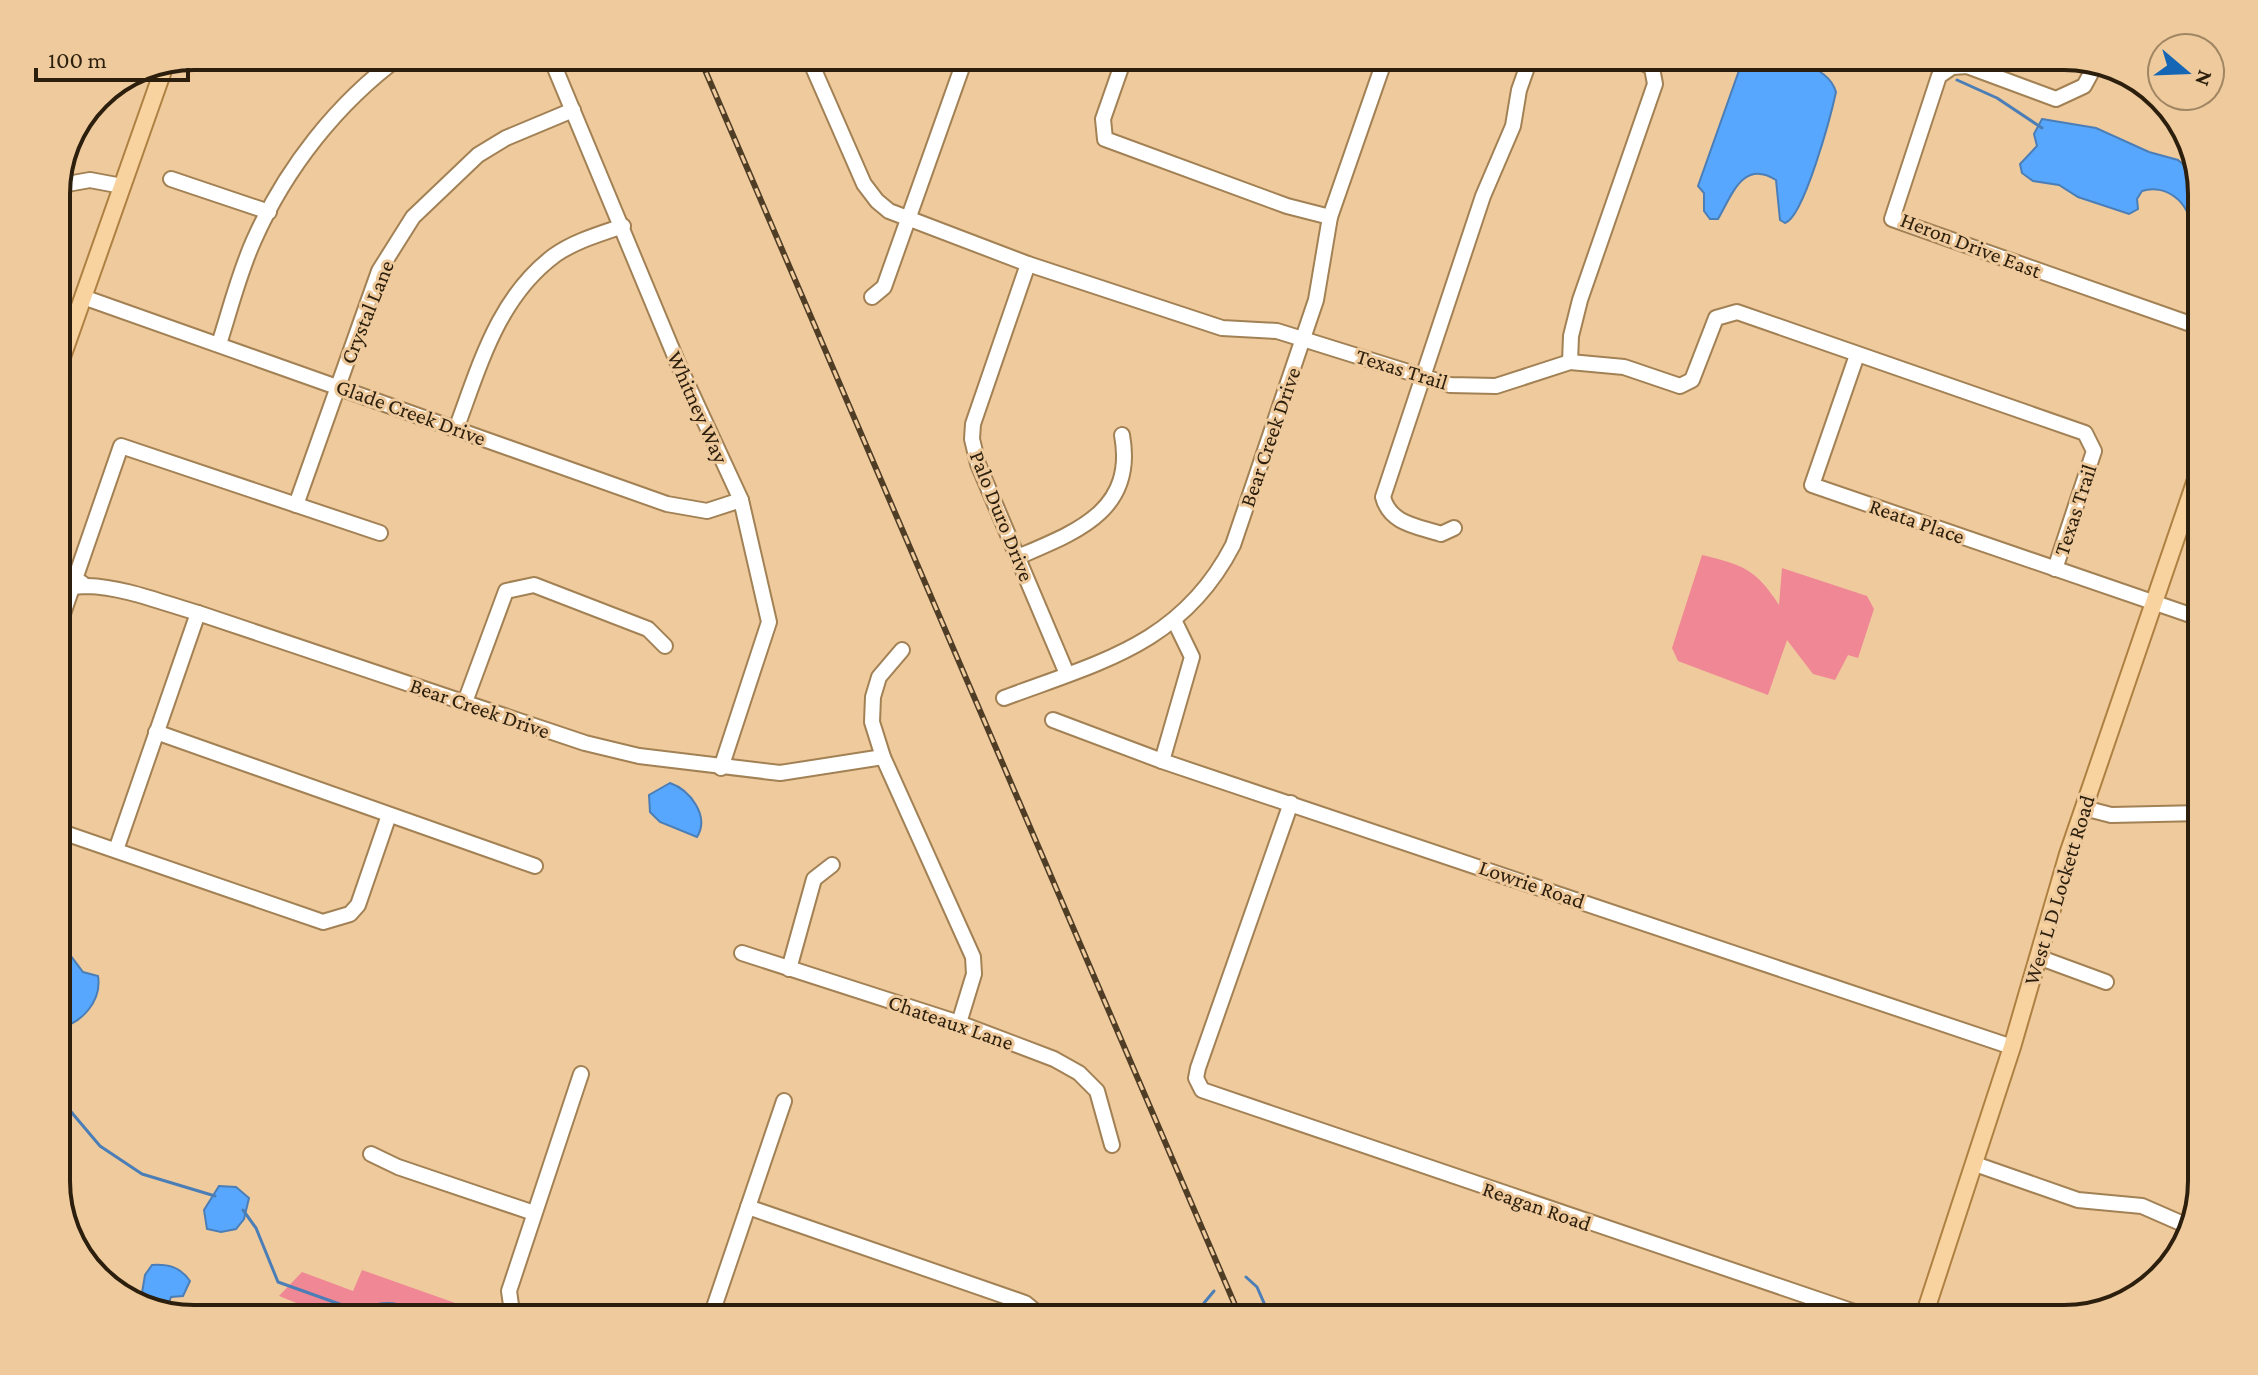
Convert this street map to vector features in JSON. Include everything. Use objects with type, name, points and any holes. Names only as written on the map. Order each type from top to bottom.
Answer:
[{"type":"main road","points":[[70,334],[161,75]]},
{"type":"main road","name":"West L D Lockett Road","points":[[1928,1305],[2012,1047],[2084,808],[2188,501]]},
{"type":"street","points":[[219,344],[253,241],[269,212],[300,162],[350,97],[384,70]]},
{"type":"street","name":"Whitney Way","points":[[556,70],[679,366],[741,500],[769,622],[721,768]]},
{"type":"street","name":"Texas Trail","points":[[814,70],[864,184],[889,211],[1028,264],[1222,328],[1277,331],[1422,378],[1475,388],[1496,386],[1570,362],[1624,367],[1680,386],[1692,380],[1716,318],[1737,312],[2085,433],[2094,451],[2055,569]]},
{"type":"street","points":[[872,297],[884,287],[961,70]]},
{"type":"street","points":[[1120,70],[1103,119],[1102,133],[1111,143],[1287,206],[1330,217]]},
{"type":"street","name":"Bear Creek Drive","points":[[1004,698],[1131,649],[1175,622],[1213,579],[1233,545],[1303,340],[1321,281],[1330,217],[1381,70]]},
{"type":"street","points":[[1454,528],[1441,534],[1395,519],[1386,510],[1383,497],[1483,196],[1513,126],[1526,70]]},
{"type":"street","points":[[1570,362],[1571,336],[1580,300],[1655,84],[1652,70]]},
{"type":"street","name":"Heron Drive East","points":[[1948,70],[1939,76],[1892,219],[2188,323]]},
{"type":"street","name":"Heron Drive East","points":[[1978,70],[2056,99],[2084,86],[2091,73]]},
{"type":"street","name":"Crystal Lane","points":[[296,505],[379,271],[413,217],[478,155],[506,138],[573,110]]},
{"type":"street","points":[[171,179],[269,212]]},
{"type":"street","points":[[70,183],[90,180],[122,186]]},
{"type":"street","points":[[456,429],[498,321],[514,295],[556,254],[623,226]]},
{"type":"street","name":"Palo Duro Drive","points":[[1028,264],[978,406],[972,439],[978,464],[1067,674]]},
{"type":"street","name":"Glade Creek Drive","points":[[83,297],[667,504],[707,511],[741,500]]},
{"type":"street","name":"Reata Place","points":[[1857,355],[1812,485],[2188,614]]},
{"type":"street","points":[[1018,557],[1080,529],[1106,507],[1126,469],[1122,435]]},
{"type":"street","points":[[72,585],[121,446],[380,533]]},
{"type":"street","name":"Bear Creek Drive","points":[[72,585],[134,595],[198,613],[585,743],[721,768],[780,773],[883,757]]},
{"type":"street","points":[[465,702],[506,591],[534,585],[648,629],[665,646]]},
{"type":"street","points":[[116,850],[198,613]]},
{"type":"street","points":[[1162,761],[1192,657],[1175,622]]},
{"type":"street","points":[[902,650],[879,677],[873,697],[872,722],[883,757],[973,957],[974,974],[959,1023]]},
{"type":"street","name":"Lowrie Road","points":[[1053,720],[1162,761],[2012,1047]]},
{"type":"street","points":[[156,732],[535,866]]},
{"type":"street","name":"Reagan Road","points":[[1291,803],[1198,1068],[1196,1078],[1201,1088],[1271,1115],[1834,1305]]},
{"type":"street","points":[[2084,808],[2111,815],[2188,813]]},
{"type":"street","points":[[70,835],[323,922],[350,914],[358,905],[389,815]]},
{"type":"street","points":[[789,969],[810,889],[819,873],[832,865]]},
{"type":"street","name":"Chateaux Lane","points":[[742,953],[959,1023],[1054,1059],[1079,1073],[1097,1091],[1112,1145]]},
{"type":"street","points":[[2038,957],[2106,982]]},
{"type":"street","points":[[511,1305],[509,1291],[581,1074]]},
{"type":"street","points":[[715,1305],[784,1101]]},
{"type":"street","points":[[371,1154],[398,1167],[534,1213]]},
{"type":"street","points":[[1975,1164],[2078,1200],[2142,1206],[2181,1223]]},
{"type":"street","points":[[748,1207],[1027,1305]]},
{"type":"shaded area","points":[[1702,555],[1747,570],[1763,583],[1779,605],[1782,568],[1867,596],[1874,609],[1858,658],[1848,655],[1835,680],[1813,674],[1787,640],[1768,695],[1678,661],[1672,648]]},
{"type":"shaded area","points":[[362,1270],[461,1305],[301,1305],[279,1296],[302,1272],[353,1291]]},
{"type":"water","points":[[1739,70],[1816,70],[1831,82],[1836,92],[1823,142],[1800,203],[1785,223],[1780,220],[1776,180],[1765,175],[1755,174],[1740,183],[1718,219],[1710,219],[1704,211],[1704,193],[1698,186]]},
{"type":"water","points":[[2042,119],[2096,128],[2149,152],[2178,160],[2184,165],[2187,175],[2188,215],[2175,197],[2159,190],[2142,191],[2137,199],[2138,209],[2129,214],[2078,197],[2059,185],[2033,181],[2022,173],[2020,164],[2037,146],[2034,134]]},
{"type":"water","points":[[670,783],[684,791],[696,805],[701,821],[697,837],[660,822],[650,812],[649,795]]},
{"type":"water","points":[[70,955],[83,972],[98,976],[97,994],[89,1010],[70,1024]]},
{"type":"water","points":[[219,1186],[236,1187],[249,1198],[244,1219],[236,1229],[221,1232],[207,1229],[204,1210]]},
{"type":"water","points":[[152,1265],[164,1265],[174,1267],[190,1281],[183,1296],[171,1297],[169,1302],[142,1294],[145,1275]]},
{"type":"waterway","points":[[1957,80],[1997,98],[2042,128]]},
{"type":"waterway","points":[[70,1111],[100,1146],[142,1174],[215,1196]]},
{"type":"waterway","points":[[243,1210],[256,1228],[278,1282],[342,1305]]},
{"type":"waterway","points":[[1246,1277],[1257,1287],[1265,1305]]},
{"type":"waterway","points":[[1204,1305],[1214,1291]]},
{"type":"waterway","points":[[375,1305],[399,1305]]},
{"type":"railway","points":[[705,70],[1235,1305]]}]
